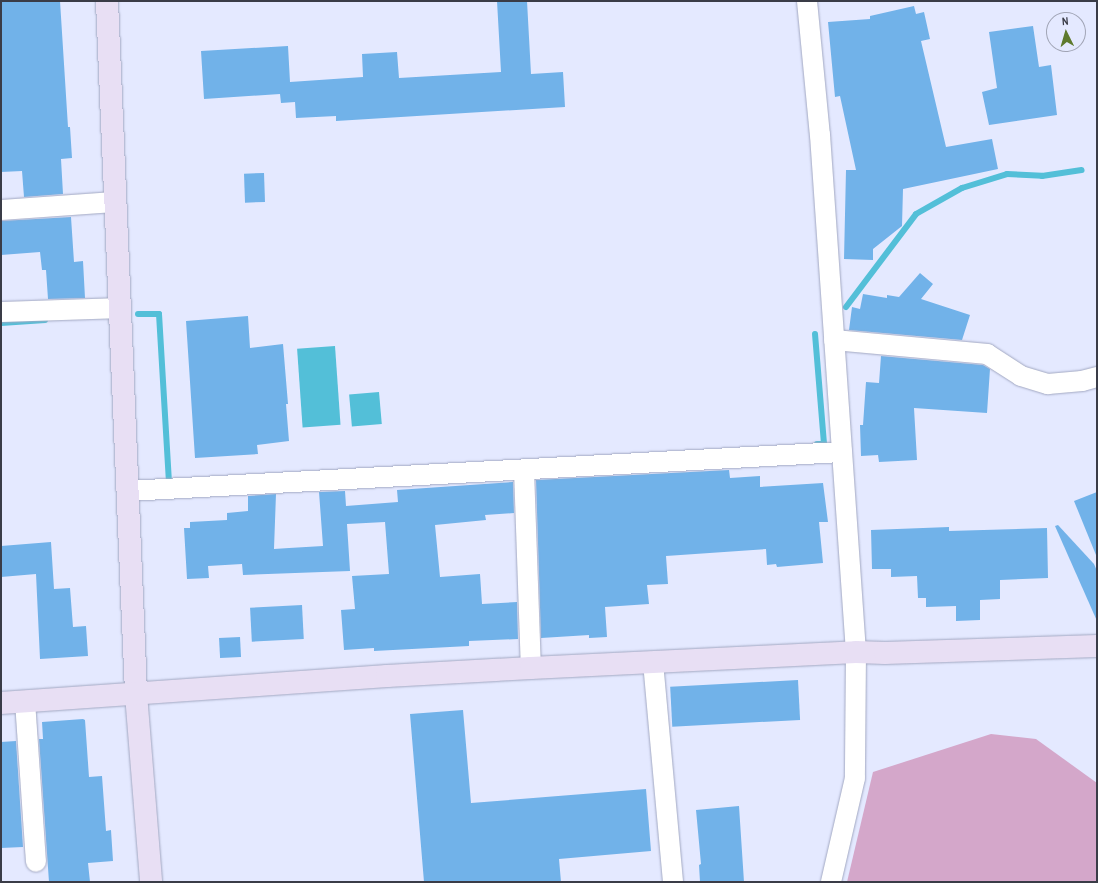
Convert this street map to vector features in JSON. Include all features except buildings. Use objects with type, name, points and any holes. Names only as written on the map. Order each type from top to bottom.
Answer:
[{"type":"street","points":[[107,1],[136,694],[151,882]]},
{"type":"street","points":[[807,1],[820,135],[856,652],[855,778],[831,882]]},
{"type":"street","points":[[1,210],[115,202]]},
{"type":"street","points":[[1,312],[120,308]]},
{"type":"street","points":[[834,340],[987,354],[1021,376],[1048,384],[1082,381],[1097,377]]},
{"type":"street","points":[[128,491],[842,452]]},
{"type":"street","points":[[524,470],[531,668]]},
{"type":"street","points":[[1,703],[387,676],[531,668],[856,652],[885,653],[1097,646]]},
{"type":"street","points":[[653,662],[673,882]]},
{"type":"street","points":[[25,701],[36,862]]},
{"type":"shaded area","points":[[991,734],[1036,739],[1097,783],[1097,882],[847,882],[873,772]]},
{"type":"water","points":[[335,346],[341,425],[303,427],[297,349]]},
{"type":"water","points":[[379,392],[382,424],[352,426],[349,395]]},
{"type":"waterway","points":[[846,307],[916,214],[962,188],[1007,174],[1042,176],[1082,170]]},
{"type":"waterway","points":[[138,314],[159,314],[169,482],[173,482]]},
{"type":"waterway","points":[[1,323],[45,320]]},
{"type":"waterway","points":[[815,334],[824,444],[817,444]]}]
